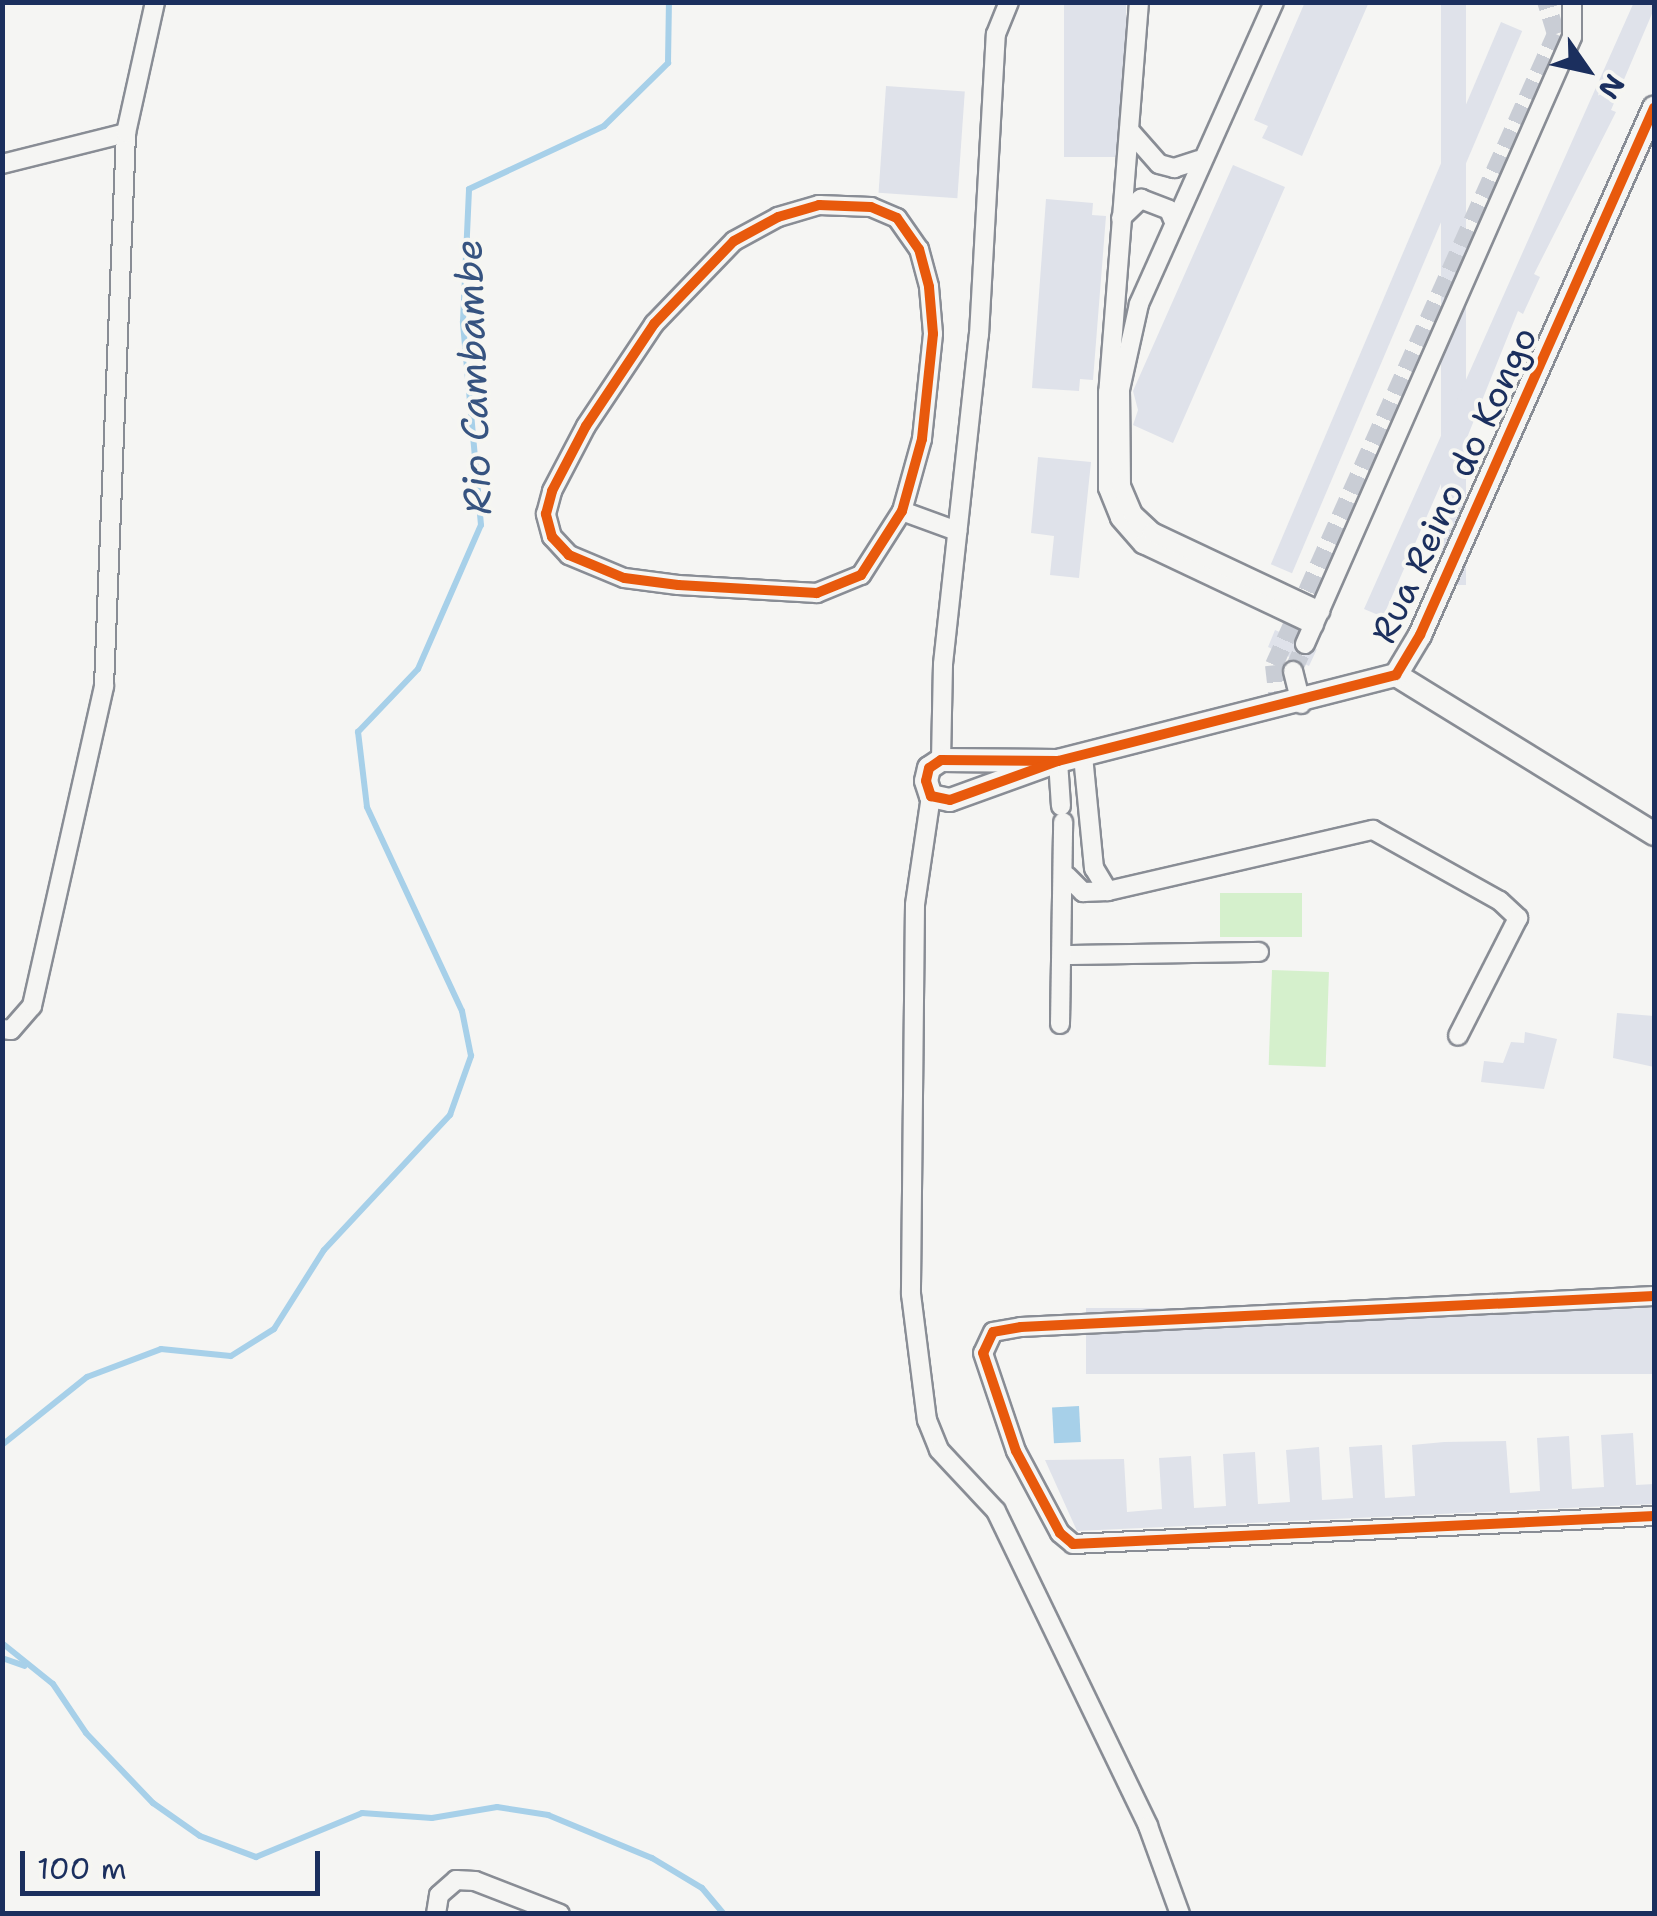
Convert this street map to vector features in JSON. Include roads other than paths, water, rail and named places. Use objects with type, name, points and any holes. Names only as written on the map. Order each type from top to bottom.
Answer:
[{"type":"street","points":[[2,1028],[11,1030],[32,1006],[104,686],[126,133],[155,2]]},
{"type":"street","points":[[1009,2],[996,34],[979,335],[957,531],[941,760],[929,768],[932,796],[915,905],[911,1294],[927,1420],[939,1450],[996,1511],[1140,1808],[1180,1914]]},
{"type":"street","points":[[1139,2],[1106,437],[1108,488],[1120,518],[1143,544],[1174,561],[1317,618]]},
{"type":"street","points":[[1274,2],[1199,160],[1127,347],[1121,486],[1133,514],[1152,532],[1317,618]]},
{"type":"street","points":[[1305,644],[1572,37],[1572,2]]},
{"type":"street","name":"Rua Reino do Kongo","points":[[932,796],[950,800],[1058,762],[1301,704],[1396,675],[1420,634],[1654,108]]},
{"type":"street","points":[[1128,130],[1159,164],[1174,168],[1199,160]]},
{"type":"street","points":[[2,164],[126,133]]},
{"type":"street","points":[[1120,218],[1141,199],[1169,210],[1174,222]]},
{"type":"street","points":[[819,206],[884,212],[897,218],[919,249],[933,334],[922,439],[902,510],[861,575],[817,593],[624,578],[569,555],[552,537],[546,514],[586,426],[694,276],[734,242],[778,217],[819,206]]},
{"type":"street","points":[[902,510],[957,531]]},
{"type":"street","points":[[1293,672],[1301,704]]},
{"type":"street","points":[[1396,675],[1654,834]]},
{"type":"street","points":[[1084,756],[1094,868],[1108,891]]},
{"type":"street","name":"Rua Reino do Kongo","points":[[941,760],[1058,762]]},
{"type":"street","points":[[1058,762],[1067,876],[1060,1024]]},
{"type":"street","points":[[1063,819],[1092,824]]},
{"type":"street","points":[[1067,876],[1083,892],[1108,891],[1373,830],[1500,901],[1518,918],[1458,1036]]},
{"type":"street","points":[[1065,955],[1259,952]]},
{"type":"street","points":[[1654,1296],[1020,1327],[993,1332],[984,1353],[1016,1450],[1060,1533],[1073,1544],[1654,1516]]},
{"type":"street","points":[[436,1914],[439,1895],[456,1880],[476,1881],[560,1914]]},
{"type":"water","points":[[1079,1406],[1081,1442],[1054,1443],[1052,1407]]},
{"type":"waterway","name":"Rio Cambambe","points":[[2,1445],[87,1377],[161,1349],[231,1356],[274,1329],[324,1250],[450,1115],[471,1056],[462,1011],[367,807],[358,732],[418,669],[481,525],[463,322],[469,189],[604,126],[668,63],[669,2]]},
{"type":"waterway","name":"Rio Cambambe","points":[[2,1643],[53,1684],[86,1733],[153,1803],[200,1836],[256,1857],[362,1813],[432,1818],[497,1807],[548,1815],[652,1858],[702,1888],[724,1914]]},
{"type":"waterway","points":[[2,1658],[25,1666]]},
{"type":"tunnel","points":[[1279,709],[1274,665],[1556,34],[1546,2]]},
{"type":"tunnel","points":[[1293,671],[1305,644]]}]
